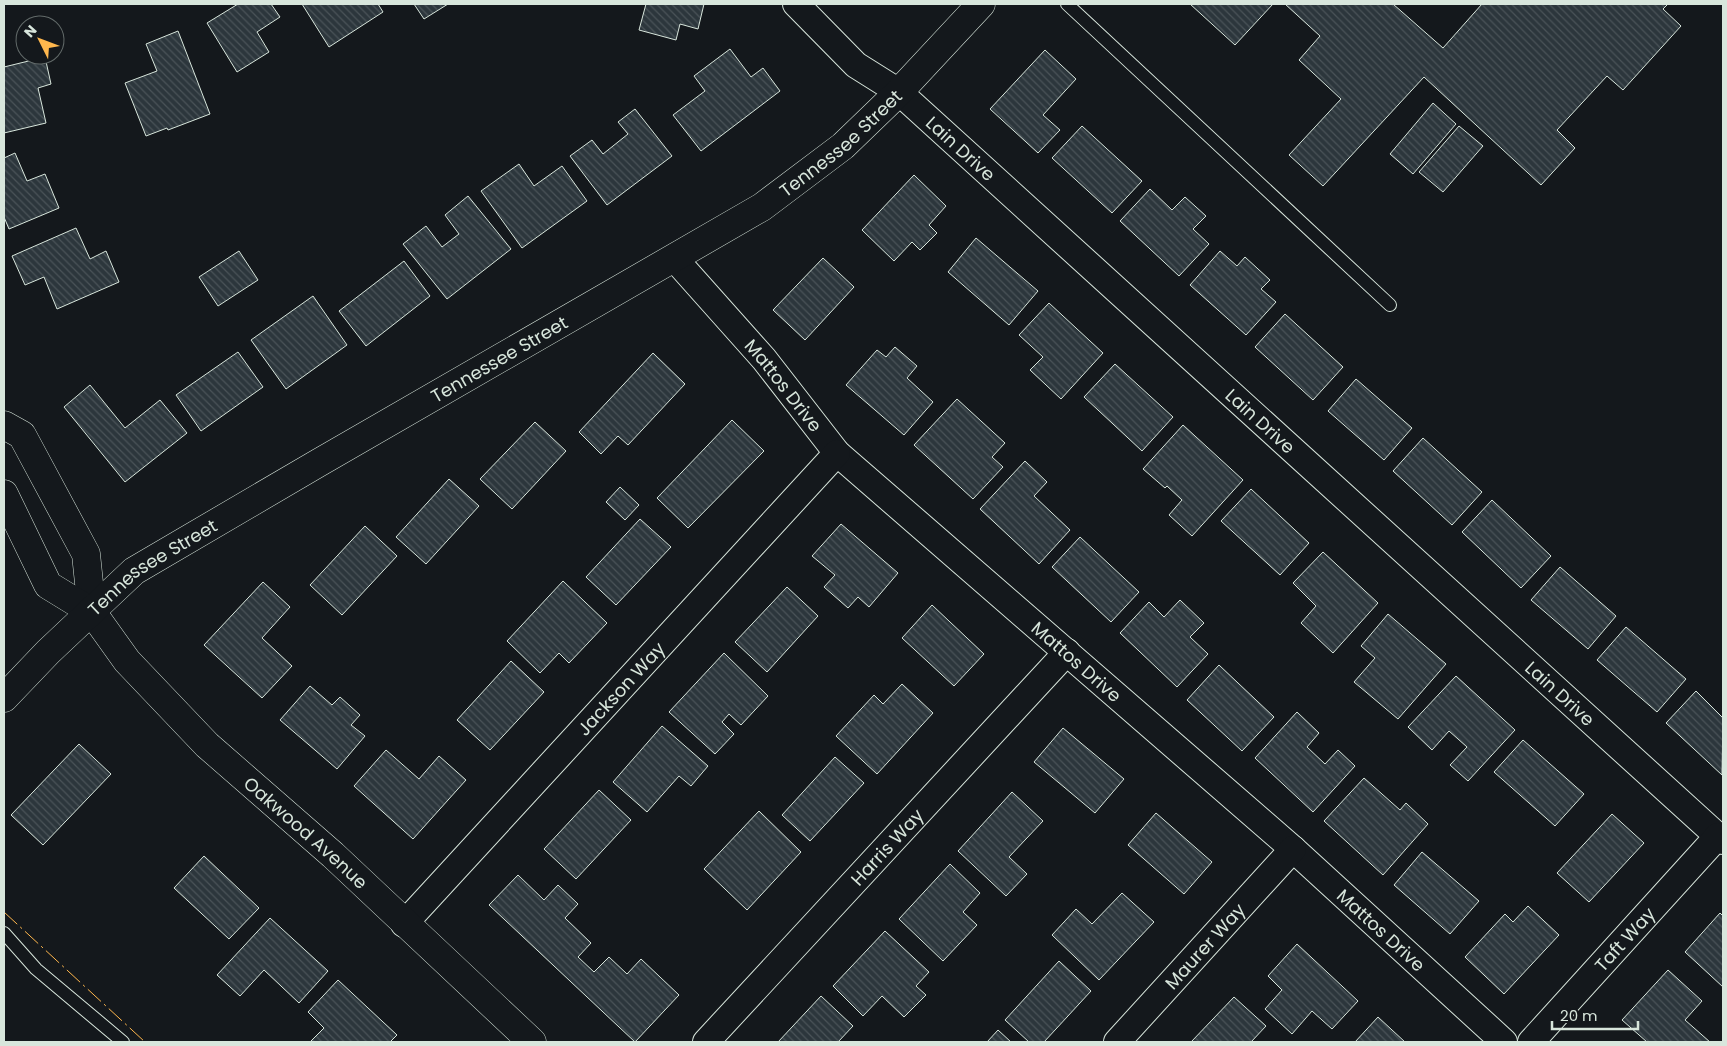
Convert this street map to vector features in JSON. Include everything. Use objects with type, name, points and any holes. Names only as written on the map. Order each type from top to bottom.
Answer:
[{"type":"main road","name":"Tennessee Street","points":[[4,698],[48,652],[134,571],[762,207],[843,146],[900,92],[981,4]]},
{"type":"main road","name":"Oakwood Avenue","points":[[4,425],[22,435],[86,554],[92,612]]},
{"type":"main road","name":"Oakwood Avenue","points":[[4,494],[48,585],[92,612],[127,661],[207,745],[333,856],[532,1042]]},
{"type":"street","name":"Lain Drive","points":[[796,4],[856,65],[900,92],[1721,839]]},
{"type":"street","name":"Mattos Drive","points":[[674,258],[764,359],[837,453],[1292,849],[1504,1042]]},
{"type":"street","name":"Jackson Way","points":[[404,924],[837,453]]},
{"type":"street","name":"Harris Way","points":[[706,1042],[1066,652]]},
{"type":"street","name":"Taft Way","points":[[1531,1042],[1721,839]]},
{"type":"street","name":"Maurer Way","points":[[1117,1042],[1292,849]]},
{"type":"lane","points":[[1067,4],[1390,305]]},
{"type":"lane","points":[[4,933],[36,969],[123,1042]]},
{"type":"building","points":[[238,4],[271,4],[280,17],[257,32],[269,52],[237,72],[207,23]]},
{"type":"building","points":[[302,4],[378,4],[383,12],[329,47]]},
{"type":"building","points":[[414,4],[448,4],[424,19]]},
{"type":"building","points":[[646,4],[704,4],[698,29],[680,24],[676,40],[639,30]]},
{"type":"building","points":[[1190,4],[1273,4],[1235,45]]},
{"type":"building","points":[[1285,4],[1393,4],[1443,48],[1482,4],[1668,4],[1663,9],[1681,26],[1623,90],[1607,76],[1557,130],[1575,148],[1541,185],[1424,77],[1323,186],[1289,155],[1341,99],[1299,60],[1320,36]]},
{"type":"building","points":[[178,31],[210,114],[146,136],[125,83],[157,71],[146,44]]},
{"type":"building","points":[[730,49],[751,77],[763,68],[780,91],[701,151],[673,115],[705,91],[694,76]]},
{"type":"building","points":[[1045,50],[1076,79],[1043,115],[1060,130],[1038,153],[990,109]]},
{"type":"building","points":[[15,64],[47,65],[51,84],[38,88],[46,123],[4,133],[4,67]]},
{"type":"building","points":[[1433,103],[1456,124],[1413,174],[1390,154]]},
{"type":"building","points":[[635,109],[672,156],[607,205],[570,156],[592,140],[603,154],[628,134],[618,122]]},
{"type":"building","points":[[1082,126],[1142,181],[1112,213],[1052,158]]},
{"type":"building","points":[[1459,126],[1483,146],[1443,192],[1419,172]]},
{"type":"building","points":[[15,153],[27,181],[45,174],[59,208],[9,229],[4,217],[4,158]]},
{"type":"building","points":[[519,164],[534,186],[562,166],[587,201],[522,248],[481,191]]},
{"type":"building","points":[[914,175],[946,206],[929,225],[937,233],[920,250],[912,242],[894,261],[862,230]]},
{"type":"building","points":[[1150,189],[1172,210],[1185,197],[1206,216],[1193,229],[1209,244],[1179,276],[1120,221]]},
{"type":"building","points":[[468,196],[511,249],[447,299],[403,244],[426,226],[442,247],[459,234],[445,215]]},
{"type":"building","points":[[76,228],[90,259],[106,251],[119,282],[57,309],[44,277],[25,285],[12,256]]},
{"type":"building","points":[[976,238],[1038,291],[1009,325],[948,272]]},
{"type":"building","points":[[239,251],[258,280],[218,306],[199,277]]},
{"type":"building","points":[[1220,251],[1237,266],[1245,257],[1270,280],[1261,289],[1276,302],[1246,335],[1190,285]]},
{"type":"building","points":[[823,258],[854,287],[805,340],[773,310]]},
{"type":"building","points":[[404,261],[430,296],[366,346],[339,311]]},
{"type":"building","points":[[313,296],[347,345],[286,389],[251,340]]},
{"type":"building","points":[[1049,303],[1103,353],[1061,399],[1030,370],[1043,357],[1019,335]]},
{"type":"building","points":[[1285,314],[1343,367],[1313,400],[1255,347]]},
{"type":"building","points":[[895,347],[917,366],[907,378],[933,402],[904,435],[846,385],[877,350],[886,357]]},
{"type":"building","points":[[238,352],[263,387],[201,431],[176,395]]},
{"type":"building","points":[[653,353],[685,384],[628,445],[618,436],[601,454],[579,432]]},
{"type":"building","points":[[1115,364],[1173,417],[1142,451],[1084,397]]},
{"type":"building","points":[[1356,379],[1412,428],[1384,460],[1328,411]]},
{"type":"building","points":[[90,385],[125,428],[160,400],[187,433],[125,482],[64,407]]},
{"type":"building","points":[[957,399],[1005,443],[992,457],[1003,467],[973,499],[914,445]]},
{"type":"building","points":[[732,420],[764,451],[688,528],[657,498]]},
{"type":"building","points":[[535,422],[566,451],[512,509],[480,479]]},
{"type":"building","points":[[1183,425],[1243,480],[1192,536],[1169,515],[1182,500],[1167,486],[1165,488],[1143,469]]},
{"type":"building","points":[[1423,438],[1482,492],[1452,525],[1393,471]]},
{"type":"building","points":[[1025,461],[1047,482],[1034,496],[1070,530],[1039,564],[980,509]]},
{"type":"building","points":[[449,479],[479,506],[426,564],[396,537]]},
{"type":"building","points":[[620,487],[639,505],[625,520],[606,502]]},
{"type":"building","points":[[1251,489],[1309,543],[1280,575],[1221,521]]},
{"type":"building","points":[[1492,500],[1551,556],[1521,588],[1462,532]]},
{"type":"building","points":[[640,519],[671,547],[616,605],[586,577]]},
{"type":"building","points":[[841,524],[898,573],[869,607],[858,597],[848,608],[824,587],[835,575],[812,556]]},
{"type":"building","points":[[365,526],[397,556],[342,615],[310,585]]},
{"type":"building","points":[[1080,537],[1139,592],[1111,622],[1052,567]]},
{"type":"building","points":[[1323,552],[1378,603],[1333,653],[1301,623],[1316,606],[1293,583]]},
{"type":"building","points":[[1560,567],[1616,616],[1588,649],[1531,600]]},
{"type":"building","points":[[563,581],[607,623],[569,663],[559,653],[540,673],[507,641]]},
{"type":"building","points":[[263,582],[290,607],[262,638],[292,666],[262,698],[204,645]]},
{"type":"building","points":[[787,587],[818,616],[767,672],[735,642]]},
{"type":"building","points":[[1180,600],[1204,623],[1190,637],[1208,654],[1177,687],[1120,633],[1149,602],[1164,617]]},
{"type":"building","points":[[932,605],[984,654],[954,686],[902,638]]},
{"type":"building","points":[[1388,614],[1446,664],[1398,719],[1354,682],[1375,658],[1361,646]]},
{"type":"building","points":[[1626,627],[1686,679],[1657,712],[1597,660]]},
{"type":"building","points":[[724,653],[768,696],[741,725],[729,714],[722,722],[734,734],[715,754],[669,712]]},
{"type":"building","points":[[511,661],[544,692],[490,750],[457,720]]},
{"type":"building","points":[[1219,665],[1274,717],[1242,751],[1187,700]]},
{"type":"building","points":[[1456,676],[1515,730],[1468,781],[1450,765],[1467,747],[1449,731],[1432,750],[1408,727]]},
{"type":"building","points":[[902,684],[933,713],[877,774],[836,736],[874,695],[883,704]]},
{"type":"building","points":[[310,686],[332,705],[340,697],[360,715],[351,725],[365,736],[337,769],[280,720]]},
{"type":"building","points":[[1696,691],[1723,718],[1722,775],[1666,723]]},
{"type":"building","points":[[1297,712],[1319,733],[1307,747],[1325,764],[1338,750],[1355,766],[1313,812],[1255,758]]},
{"type":"building","points":[[662,726],[708,766],[691,786],[679,776],[647,812],[613,782]]},
{"type":"building","points":[[1063,728],[1124,779],[1095,813],[1034,762]]},
{"type":"building","points":[[1523,740],[1584,794],[1555,826],[1494,772]]},
{"type":"building","points":[[79,744],[111,774],[43,845],[11,815]]},
{"type":"building","points":[[386,750],[419,779],[439,756],[466,780],[413,839],[354,786]]},
{"type":"building","points":[[835,757],[864,783],[810,841],[782,815]]},
{"type":"building","points":[[1364,778],[1400,810],[1406,803],[1428,824],[1383,875],[1324,821]]},
{"type":"building","points":[[599,790],[631,820],[576,879],[544,849]]},
{"type":"building","points":[[1012,792],[1043,821],[1009,857],[1027,874],[1006,896],[958,851]]},
{"type":"building","points":[[759,811],[801,852],[747,910],[704,869]]},
{"type":"building","points":[[1156,813],[1212,862],[1184,894],[1128,845]]},
{"type":"building","points":[[1612,814],[1644,843],[1589,902],[1557,873]]},
{"type":"building","points":[[1422,852],[1479,901],[1450,934],[1394,885]]},
{"type":"building","points":[[204,856],[259,908],[229,939],[174,888]]},
{"type":"building","points":[[950,864],[980,893],[963,912],[977,925],[943,961],[899,919]]},
{"type":"building","points":[[518,875],[544,900],[558,885],[578,904],[565,918],[591,943],[578,957],[594,972],[609,957],[627,974],[641,959],[679,995],[635,1042],[489,905]]},
{"type":"building","points":[[1122,893],[1154,922],[1099,980],[1052,935],[1076,909],[1092,924]]},
{"type":"building","points":[[1528,906],[1559,935],[1504,994],[1465,957],[1505,914],[1513,922]]},
{"type":"building","points":[[1720,913],[1723,916],[1723,987],[1685,952]]},
{"type":"building","points":[[270,918],[328,971],[299,1003],[264,970],[240,996],[217,975]]},
{"type":"building","points":[[885,931],[929,972],[916,986],[926,995],[904,1017],[882,996],[863,1016],[833,986]]},
{"type":"building","points":[[1297,944],[1358,1001],[1332,1029],[1312,1011],[1292,1034],[1265,1009],[1282,990],[1268,976]]},
{"type":"building","points":[[1059,961],[1091,991],[1044,1042],[1029,1042],[1005,1020]]},
{"type":"building","points":[[1668,970],[1702,1001],[1685,1020],[1710,1042],[1647,1042],[1622,1020]]},
{"type":"building","points":[[338,980],[397,1035],[390,1042],[310,1042],[324,1028],[308,1012]]},
{"type":"building","points":[[821,996],[853,1026],[838,1042],[778,1042]]},
{"type":"building","points":[[1234,997],[1266,1026],[1251,1042],[1191,1042]]},
{"type":"building","points":[[1378,1017],[1405,1042],[1355,1042]]},
{"type":"building","points":[[998,1030],[1011,1042],[987,1042]]},
{"type":"power","points":[[4,912],[145,1042]]}]
